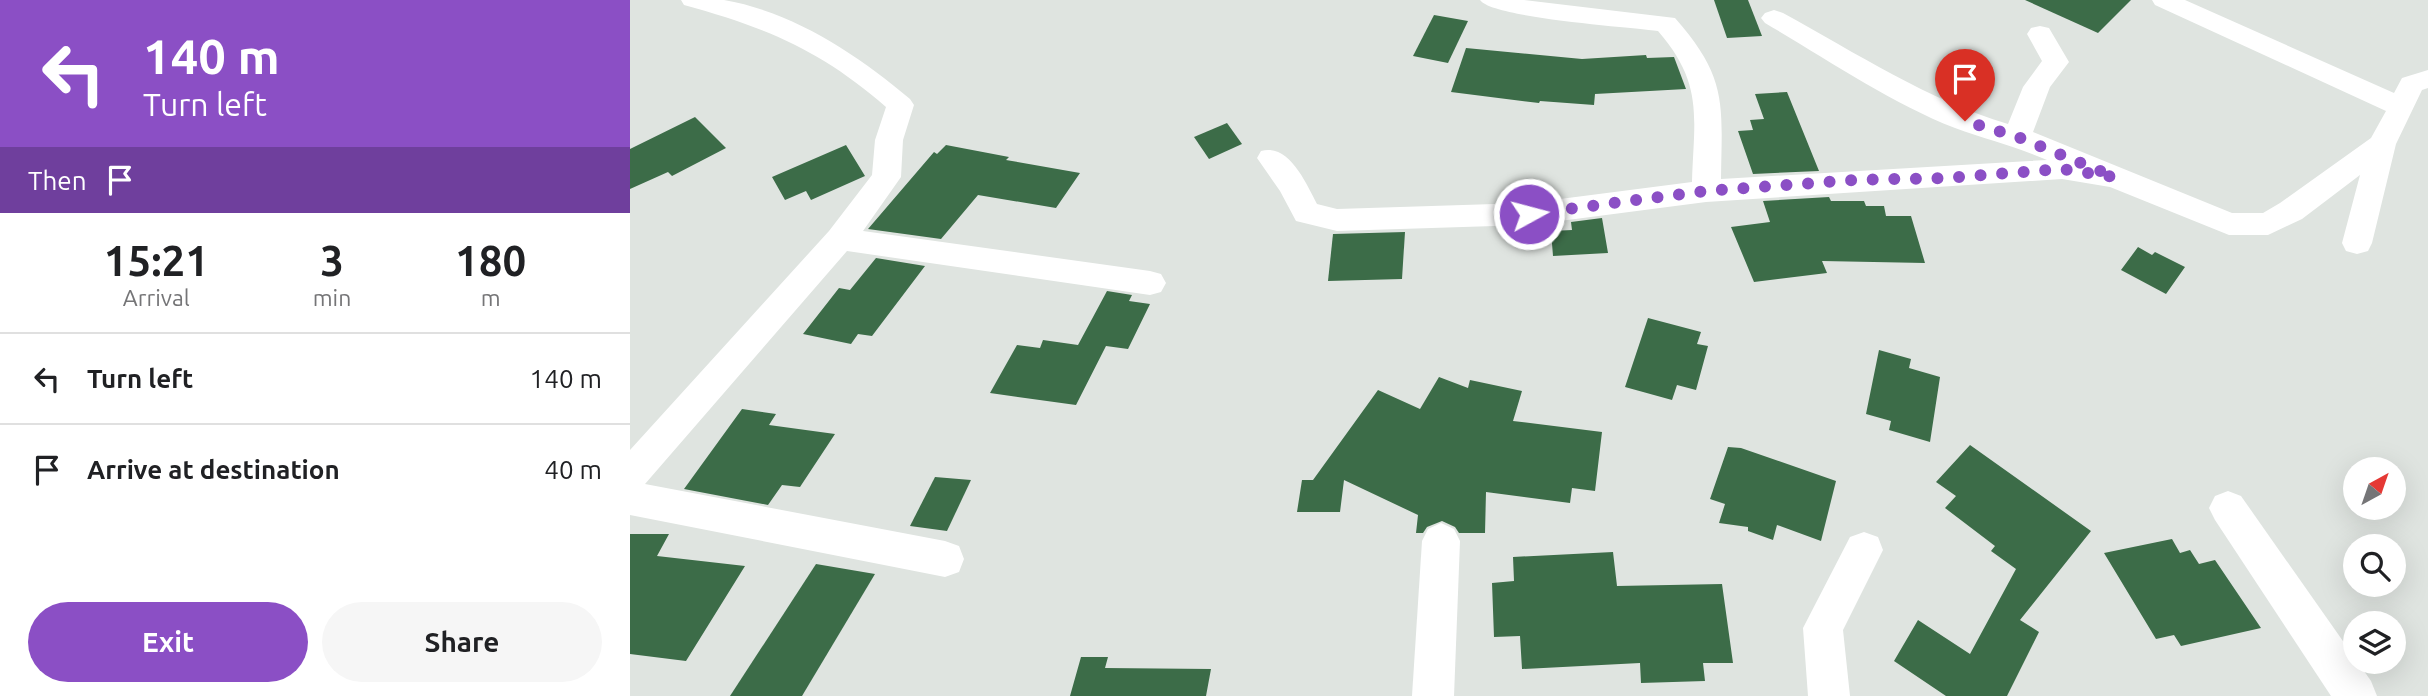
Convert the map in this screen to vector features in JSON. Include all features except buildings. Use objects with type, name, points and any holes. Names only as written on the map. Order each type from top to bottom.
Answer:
[{"type":"street","points":[[630,475],[840,239],[886,177],[889,140],[900,105],[881,88],[813,43],[762,19],[693,0]]},
{"type":"street","points":[[1492,0],[1511,6],[1667,24],[1685,46],[1702,78],[1707,120],[1706,191]]},
{"type":"street","points":[[2164,0],[2402,107]]},
{"type":"street","points":[[1774,18],[1920,100],[1965,121],[2018,137],[2229,224],[2268,224],[2291,211],[2382,144]]},
{"type":"street","points":[[2018,137],[2031,94],[2044,72],[2056,62],[2040,34]]},
{"type":"street","points":[[2357,243],[2382,144],[2411,84],[2428,79]]},
{"type":"street","points":[[1271,158],[1292,185],[1307,213],[1337,220],[1529,214],[1706,191],[1854,180],[1945,178],[2062,169],[2115,177]]},
{"type":"street","points":[[840,239],[1150,283]]},
{"type":"street","points":[[630,498],[945,559]]},
{"type":"street","points":[[2228,508],[2356,696]]},
{"type":"street","points":[[1433,696],[1441,541]]},
{"type":"street","points":[[1829,696],[1823,628],[1864,550]]},
{"type":"route","points":[[1529,214],[1706,191],[1854,180],[1945,178],[2062,169],[2115,177],[2018,137],[1965,121]]}]
